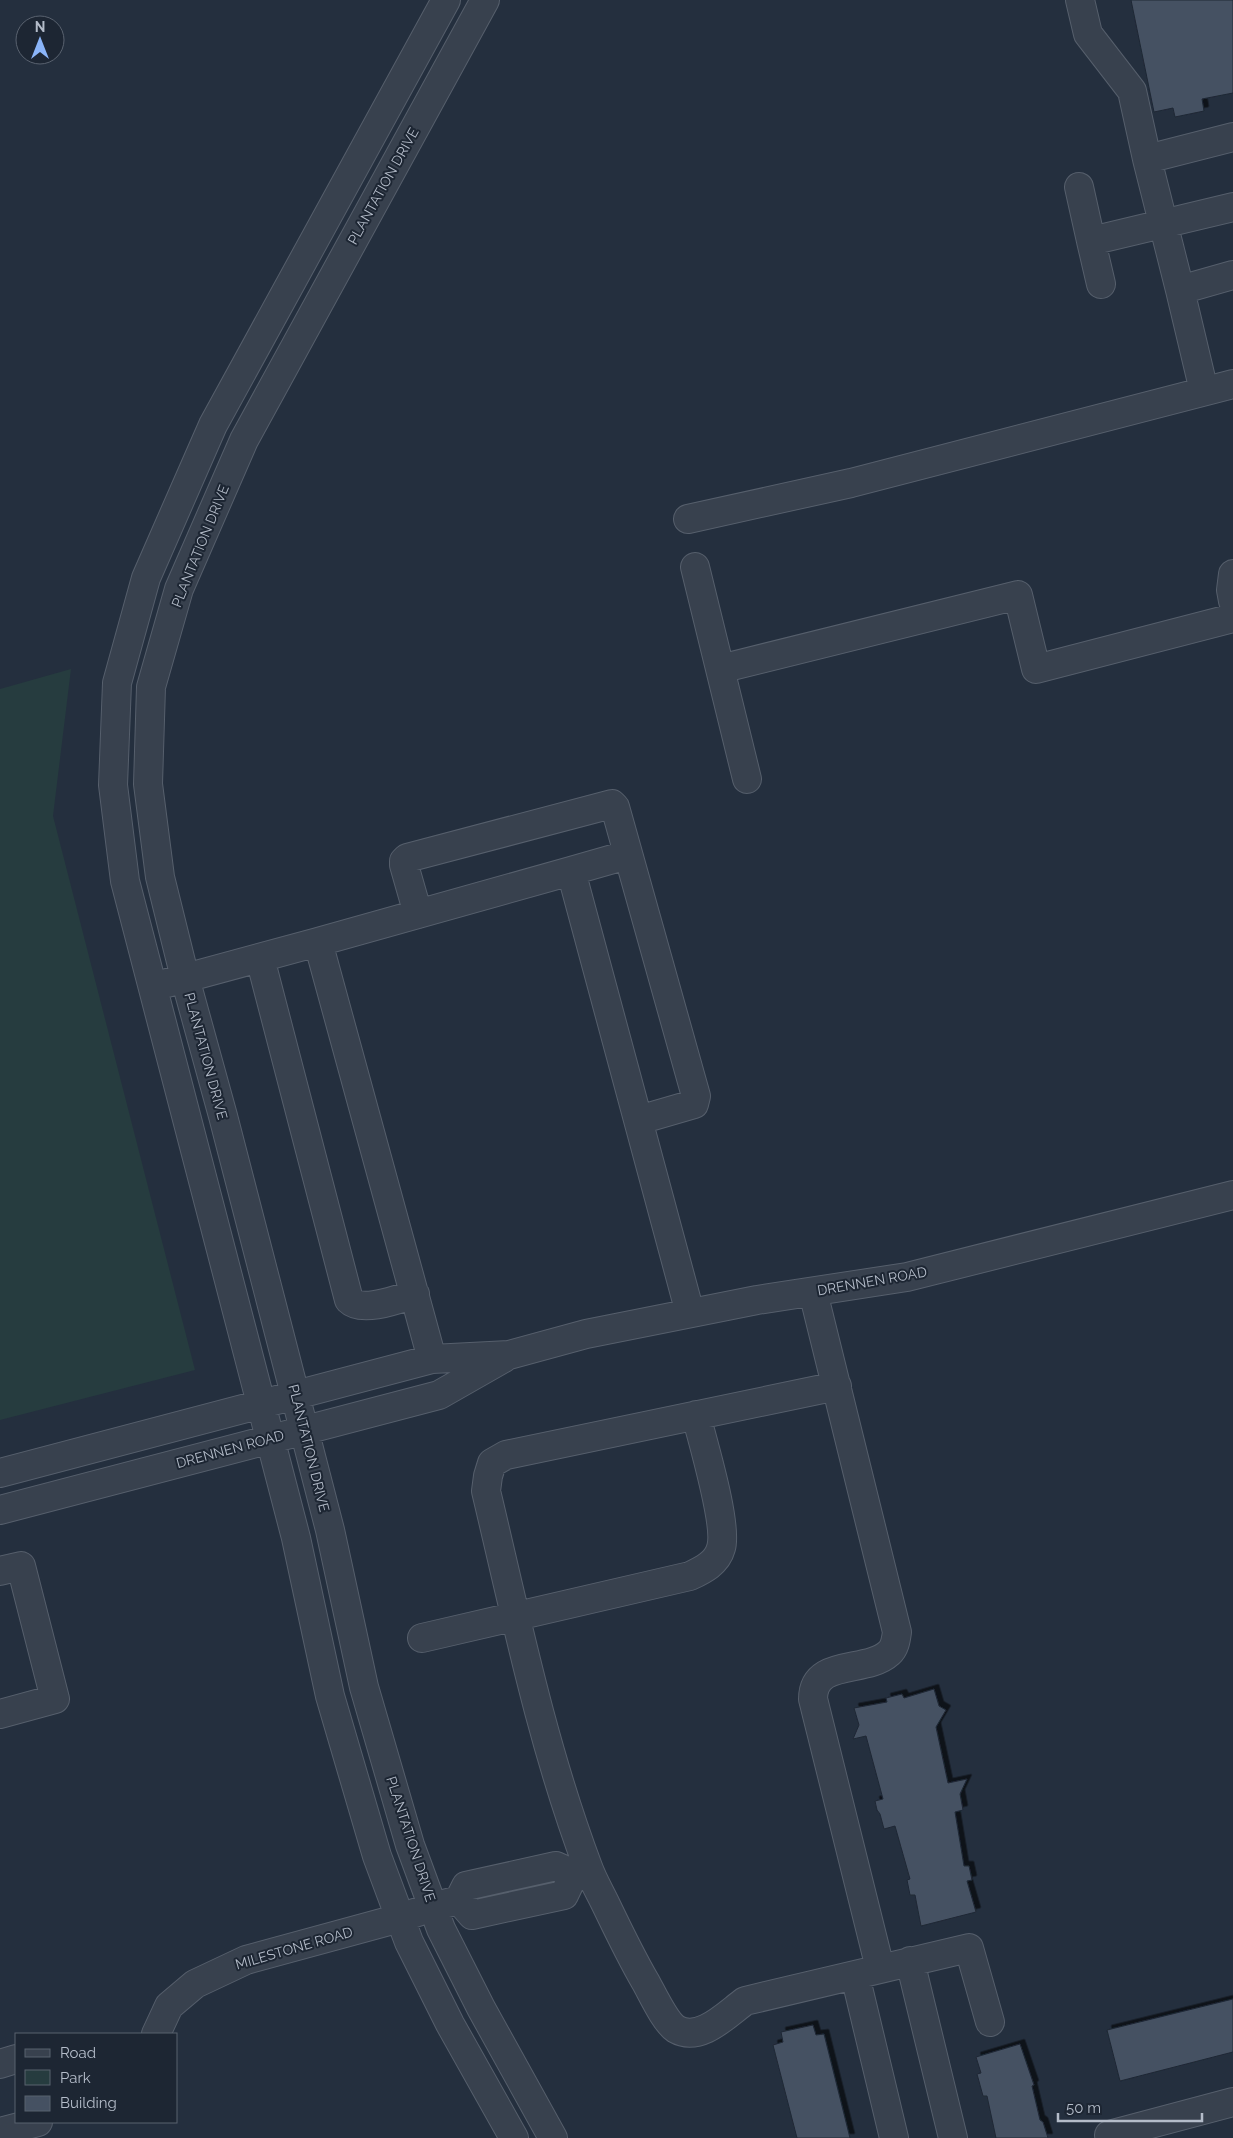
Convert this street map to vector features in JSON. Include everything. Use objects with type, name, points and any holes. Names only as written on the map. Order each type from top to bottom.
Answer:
[{"type":"street","points":[[446,0],[213,425],[146,578],[117,683],[113,785],[125,881],[154,986],[296,1538],[330,1696],[377,1856],[409,1942],[450,2024],[514,2138]]},
{"type":"street","name":"PLANTATION DRIVE","points":[[485,0],[244,440],[179,589],[151,687],[148,784],[160,876],[185,978],[223,1116],[330,1530],[364,1687],[410,1845],[441,1929],[481,2008],[553,2138]]},
{"type":"street","points":[[1080,0],[1088,34],[1132,91],[1162,223],[1204,391]]},
{"type":"street","points":[[1147,158],[1233,137]]},
{"type":"street","points":[[1079,187],[1101,284]]},
{"type":"street","points":[[1091,241],[1233,206]]},
{"type":"street","points":[[1180,290],[1233,275]]},
{"type":"street","points":[[688,520],[851,483],[1233,384]]},
{"type":"street","points":[[695,566],[747,779]]},
{"type":"street","points":[[1233,574],[1231,590],[1233,601]]},
{"type":"street","points":[[720,669],[1018,595],[1036,669],[1233,618]]},
{"type":"street","points":[[124,658],[158,663]]},
{"type":"street","points":[[418,914],[404,865],[404,861],[407,858],[612,804],[615,807],[696,1100],[694,1104],[639,1120]]},
{"type":"street","points":[[154,986],[628,855]]},
{"type":"street","points":[[571,872],[690,1314]]},
{"type":"street","points":[[318,942],[432,1359]]},
{"type":"street","points":[[260,958],[349,1300],[357,1305],[368,1306],[414,1294]]},
{"type":"street","name":"DRENNEN ROAD","points":[[0,1473],[432,1359],[509,1355],[586,1334],[813,1292],[907,1277],[1233,1195]]},
{"type":"street","points":[[813,1292],[898,1632],[896,1643],[889,1653],[880,1658],[823,1675],[815,1682],[812,1699],[868,1971],[894,2138]]},
{"type":"street","name":"DRENNEN ROAD","points":[[0,1510],[439,1394],[509,1355]]},
{"type":"street","points":[[837,1386],[506,1455],[492,1463],[486,1491],[516,1616],[581,1871],[663,2013],[675,2028],[684,2032],[698,2032],[715,2024],[745,2001],[969,1948],[990,2022]]},
{"type":"street","points":[[422,1638],[690,1576],[710,1566],[721,1549],[722,1526],[696,1415]]},
{"type":"street","points":[[0,1571],[21,1566],[55,1699],[0,1714]]},
{"type":"street","points":[[556,1866],[581,1871],[564,1895],[472,1915],[459,1900],[466,1886],[556,1866]]},
{"type":"street","points":[[514,1875],[522,1904]]},
{"type":"street","name":"MILESTONE ROAD","points":[[156,2033],[169,2006],[195,1984],[246,1960],[400,1918],[432,1906],[459,1900]]},
{"type":"street","points":[[910,1961],[952,2138]]},
{"type":"street","points":[[0,2064],[15,2059]]},
{"type":"street","points":[[1109,2135],[1233,2102]]},
{"type":"street","points":[[3,2133],[35,2123]]},
{"type":"green space","points":[[71,669],[53,816],[195,1370],[0,1420],[0,689]]},
{"type":"building","points":[[1131,0],[1233,0],[1233,93],[1202,99],[1204,111],[1175,117],[1173,108],[1154,112]]},
{"type":"building","points":[[934,1689],[939,1706],[946,1710],[936,1727],[948,1783],[967,1779],[960,1794],[963,1810],[955,1812],[964,1866],[969,1866],[972,1880],[967,1881],[976,1912],[921,1926],[915,1895],[910,1895],[907,1880],[910,1879],[895,1826],[884,1829],[877,1810],[875,1801],[883,1799],[866,1736],[853,1739],[859,1725],[854,1708],[887,1702],[886,1698],[902,1694],[904,1698]]},
{"type":"building","points":[[1233,1999],[1233,2052],[1120,2081],[1107,2030]]},
{"type":"building","points":[[813,2025],[816,2035],[824,2034],[850,2138],[797,2138],[773,2045],[783,2042],[781,2032]]},
{"type":"building","points":[[1020,2044],[1034,2085],[1032,2086],[1040,2120],[1043,2122],[1048,2138],[996,2138],[987,2096],[983,2096],[977,2074],[981,2073],[976,2057]]}]
